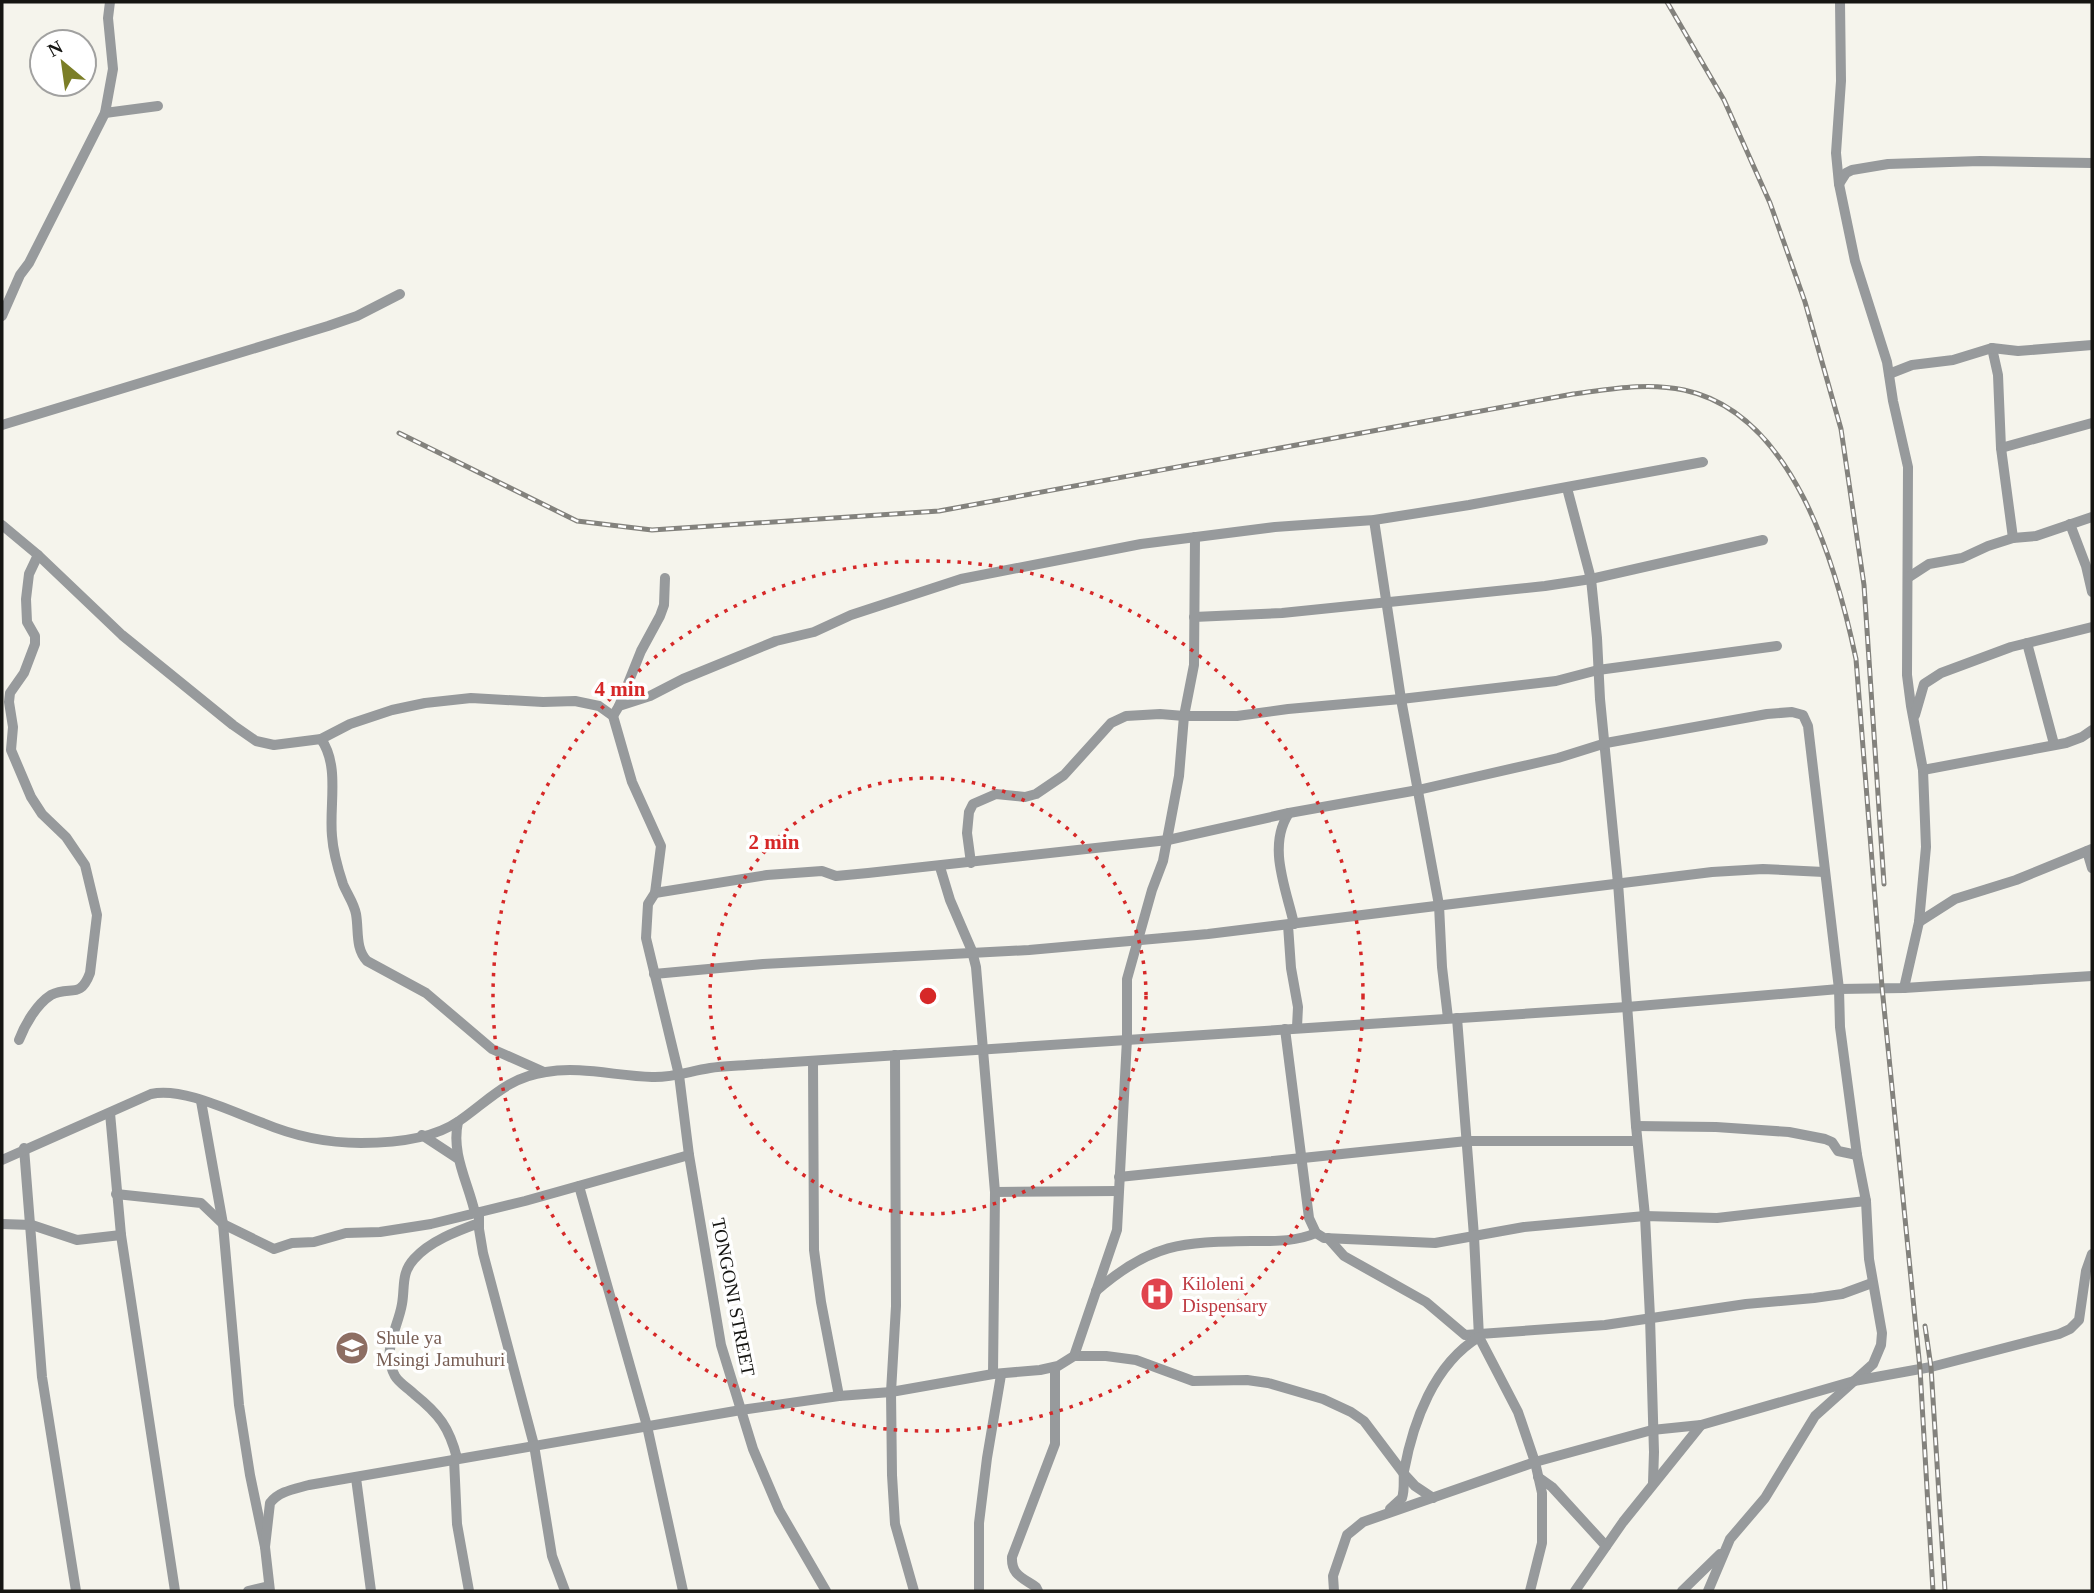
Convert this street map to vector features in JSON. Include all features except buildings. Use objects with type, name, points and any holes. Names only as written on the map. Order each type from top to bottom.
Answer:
[{"type":"street","points":[[2,316],[16,284],[106,113],[113,69],[108,18],[110,2]]},
{"type":"street","points":[[1840,2],[1841,81],[1836,153],[1839,184],[1855,261],[1889,374],[1908,467],[1907,675],[1923,770],[1926,847],[1919,922],[1904,988]]},
{"type":"street","points":[[106,113],[158,106]]},
{"type":"street","points":[[1839,184],[1846,173],[1852,170],[1888,164],[1980,161],[2092,163]]},
{"type":"street","points":[[2,425],[328,326],[357,316],[400,294]]},
{"type":"street","points":[[1889,374],[1912,365],[1954,360],[1992,348],[2018,351],[2092,345]]},
{"type":"street","points":[[1992,348],[2000,394],[1998,408],[2001,448],[2013,538]]},
{"type":"street","points":[[2001,448],[2092,423]]},
{"type":"street","points":[[2,525],[38,555],[122,635],[233,725],[256,741],[274,745],[321,739],[350,724],[392,710],[471,698],[575,701],[616,711],[682,679],[768,644],[814,632],[851,615],[942,584],[1081,555],[1275,527],[1374,520],[1703,462]]},
{"type":"street","points":[[1567,488],[1591,579],[1597,638],[1644,1216],[1650,1317],[1653,1483]]},
{"type":"street","points":[[1909,577],[1929,564],[1962,558],[1988,546],[2013,538],[2036,536],[2092,516]]},
{"type":"street","points":[[1374,520],[1401,699],[1439,905],[1442,967],[1452,1018],[1467,1142],[1478,1335],[1518,1412],[1542,1493],[1542,1544],[1530,1591]]},
{"type":"street","points":[[2070,524],[2086,566],[2092,592]]},
{"type":"street","points":[[1074,1356],[1094,1292],[1114,1241],[1127,1039],[1127,979],[1163,861],[1179,776],[1184,716],[1194,665],[1195,537]]},
{"type":"street","points":[[1194,617],[1282,613],[1545,586],[1591,579],[1763,540]]},
{"type":"street","points":[[19,1040],[28,1022],[45,1000],[60,992],[74,992],[84,986],[90,973],[97,915],[85,865],[79,853],[42,814],[31,797],[11,750],[13,727],[10,693],[24,673],[35,644],[35,636],[27,622],[26,599],[29,574],[38,555]]},
{"type":"street","points":[[616,711],[647,639],[660,616],[664,605],[665,578]]},
{"type":"street","points":[[1914,718],[1921,691],[1928,681],[1941,673],[2027,643],[2092,627]]},
{"type":"street","points":[[2027,643],[2054,744]]},
{"type":"street","points":[[971,863],[967,832],[969,812],[973,804],[996,794],[1025,797],[1036,794],[1058,780],[1117,719],[1160,714],[1237,716],[1401,699],[1556,681],[1598,670],[1777,646]]},
{"type":"street","name":"TONGONI STREET","points":[[616,711],[632,782],[661,846],[655,894],[648,904],[646,938],[679,1075],[689,1155],[721,1345],[753,1449],[779,1510],[826,1591]]},
{"type":"street","points":[[655,894],[767,875],[822,871],[836,876],[940,867],[1040,853],[1168,840],[1289,813],[1418,790],[1558,758],[1605,743],[1767,714],[1792,712],[1803,715],[1808,726],[1839,989],[1840,1027],[1857,1155],[1866,1201],[1869,1259],[1882,1332],[1881,1345],[1872,1364],[1815,1416],[1765,1498],[1740,1526],[1724,1551],[1708,1591]]},
{"type":"street","points":[[1923,770],[2075,740],[2092,730]]},
{"type":"street","points":[[321,739],[331,777],[332,837],[343,882],[356,915],[359,950],[363,957],[426,993],[492,1049],[544,1072]]},
{"type":"street","points":[[1289,813],[1279,831],[1278,848],[1291,925],[1291,968],[1298,1007],[1297,1027]]},
{"type":"street","points":[[1919,922],[1955,899],[2016,880],[2090,850],[2092,869]]},
{"type":"street","points":[[940,867],[972,951],[975,967],[995,1192],[997,1375],[979,1523],[979,1591]]},
{"type":"street","points":[[654,974],[763,964],[1029,950],[1137,940],[1291,925],[1712,872],[1763,869],[1824,872]]},
{"type":"street","points":[[2,1160],[24,1148],[151,1094],[164,1091],[232,1110],[286,1131],[323,1141],[363,1143],[422,1136],[458,1122],[489,1096],[513,1083],[544,1072],[571,1070],[655,1077],[723,1067],[1627,1007],[1839,989],[1904,988],[2092,976]]},
{"type":"street","points":[[1285,1029],[1309,1219],[1316,1233],[1328,1238],[1417,1244],[1455,1241],[1524,1227],[1644,1216],[1717,1218],[1866,1201]]},
{"type":"street","points":[[895,1055],[896,1306],[891,1392],[895,1524],[914,1591]]},
{"type":"street","points":[[813,1062],[814,1250],[839,1396]]},
{"type":"street","points":[[201,1101],[223,1224],[239,1405],[265,1547],[269,1588],[248,1591]]},
{"type":"street","points":[[110,1113],[121,1235],[175,1591]]},
{"type":"street","points":[[458,1122],[457,1158],[478,1216],[483,1253],[534,1445],[552,1556],[565,1591]]},
{"type":"street","points":[[1636,1126],[1716,1127],[1789,1132],[1825,1139],[1832,1142],[1838,1151],[1857,1155]]},
{"type":"street","points":[[422,1136],[457,1158]]},
{"type":"street","points":[[1119,1177],[1467,1142],[1637,1141]]},
{"type":"street","points":[[24,1148],[42,1377],[72,1591]]},
{"type":"street","points":[[116,1194],[196,1201],[207,1207],[223,1224],[274,1249],[292,1242],[314,1242],[346,1233],[380,1232],[478,1216],[689,1155]]},
{"type":"street","points":[[579,1186],[647,1426],[683,1591]]},
{"type":"street","points":[[995,1192],[1118,1191]]},
{"type":"street","points":[[469,1591],[457,1524],[456,1459],[446,1424],[435,1410],[397,1380],[388,1356],[402,1304],[405,1270],[415,1257],[432,1244],[478,1216]]},
{"type":"street","points":[[2,1224],[32,1225],[77,1240],[121,1235]]},
{"type":"street","points":[[1094,1292],[1129,1264],[1179,1245],[1197,1241],[1295,1240],[1316,1233]]},
{"type":"street","points":[[1328,1238],[1344,1256],[1426,1302],[1462,1334],[1605,1325],[1746,1304],[1842,1294],[1872,1283]]},
{"type":"street","points":[[1334,1591],[1333,1576],[1347,1535],[1363,1522],[1535,1462],[1652,1430],[1701,1425],[1854,1381],[1931,1367],[2070,1329],[2079,1320],[2086,1271],[2092,1254]]},
{"type":"street","points":[[1379,1517],[1402,1498],[1404,1474],[1419,1416],[1430,1392],[1461,1350],[1478,1335]]},
{"type":"street","points":[[265,1547],[270,1503],[289,1490],[309,1485],[741,1410],[839,1396],[891,1392],[1055,1367],[1074,1356],[1136,1360],[1193,1381],[1247,1380],[1290,1388],[1323,1399],[1364,1421],[1404,1474],[1415,1486],[1433,1498]]},
{"type":"street","points":[[1038,1591],[1017,1575],[1012,1567],[1012,1557],[1055,1444],[1055,1367]]},
{"type":"street","points":[[1575,1591],[1653,1483],[1701,1425]]},
{"type":"street","points":[[1538,1477],[1552,1487],[1606,1546]]},
{"type":"street","points":[[356,1478],[371,1591]]},
{"type":"street","points":[[1682,1591],[1724,1551]]},
{"type":"railway","points":[[1667,2],[1724,100],[1770,203],[1805,302],[1841,429],[1864,585],[1884,884]]},
{"type":"railway","points":[[399,433],[577,521],[652,530],[939,511],[1573,394],[1629,387],[1684,390],[1722,404],[1754,428],[1781,460],[1822,538],[1836,580],[1856,659],[1882,987],[1920,1369],[1933,1591]]},
{"type":"railway","points":[[1925,1326],[1931,1367],[1945,1591]]},
{"type":"place","name":"Kiloleni Dispensary","points":[[1157,1294]]},
{"type":"place","name":"Shule ya Msingi Jamuhuri","points":[[352,1348]]}]
